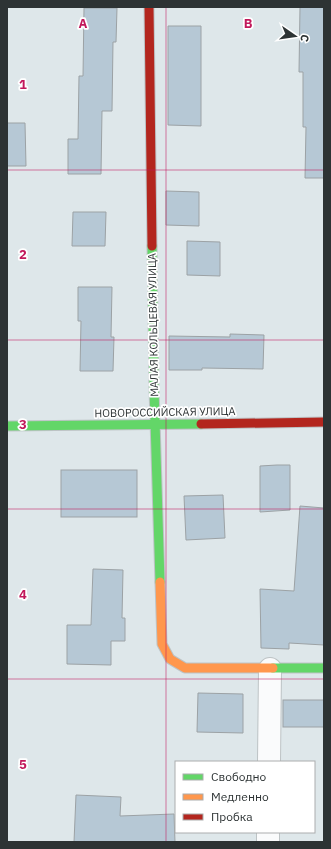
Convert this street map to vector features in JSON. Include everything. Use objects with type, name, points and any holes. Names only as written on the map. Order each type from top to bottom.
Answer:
[{"type":"street","name":"МАЛАЯ КОЛЬЦЕВАЯ УЛИЦА","points":[[148,7],[162,644],[170,659],[185,668],[270,670],[324,668]]},
{"type":"street","name":"НОВОРОССИЙСКАЯ УЛИЦА","points":[[7,426],[324,422]]},
{"type":"street","points":[[269,761],[270,670]]},
{"type":"building","points":[[300,7],[324,7],[324,178],[305,178],[306,127],[303,127],[303,72],[299,72]]},
{"type":"building","points":[[84,8],[117,8],[116,42],[113,42],[112,111],[102,111],[101,174],[68,174],[68,139],[78,139],[79,76],[83,76]]},
{"type":"building","points":[[168,26],[201,26],[201,126],[168,125]]},
{"type":"building","points":[[7,123],[25,123],[26,166],[7,166]]},
{"type":"building","points":[[166,191],[199,192],[199,226],[166,225]]},
{"type":"building","points":[[73,212],[106,212],[105,246],[72,246]]},
{"type":"building","points":[[187,241],[220,242],[220,276],[187,275]]},
{"type":"building","points":[[78,287],[112,287],[111,337],[114,337],[113,371],[80,371],[81,321],[78,321]]},
{"type":"building","points":[[230,334],[264,335],[263,369],[202,368],[202,370],[169,370],[169,336],[230,337]]},
{"type":"building","points":[[290,465],[290,510],[260,512],[260,466]]},
{"type":"building","points":[[61,470],[137,470],[137,517],[61,517]]},
{"type":"building","points":[[223,495],[225,538],[186,540],[184,496]]},
{"type":"building","points":[[300,506],[324,508],[324,645],[289,643],[289,649],[261,648],[260,589],[294,591]]},
{"type":"building","points":[[93,569],[123,570],[122,618],[125,618],[125,641],[111,641],[111,665],[67,664],[67,625],[91,625]]},
{"type":"building","points":[[198,693],[243,694],[243,733],[197,732]]},
{"type":"building","points":[[283,700],[324,700],[324,727],[283,727]]},
{"type":"building","points":[[76,795],[121,797],[120,816],[174,814],[175,842],[74,842]]},
{"type":"traffic: fast","points":[[152,246],[154,388],[160,582]]},
{"type":"traffic: fast","points":[[7,426],[201,424]]},
{"type":"traffic: fast","points":[[273,668],[324,668]]},
{"type":"traffic: slow","points":[[160,582],[162,644],[170,659],[185,668],[273,668]]},
{"type":"traffic: jam","points":[[149,7],[152,246]]},
{"type":"traffic: jam","points":[[201,424],[324,422]]}]
